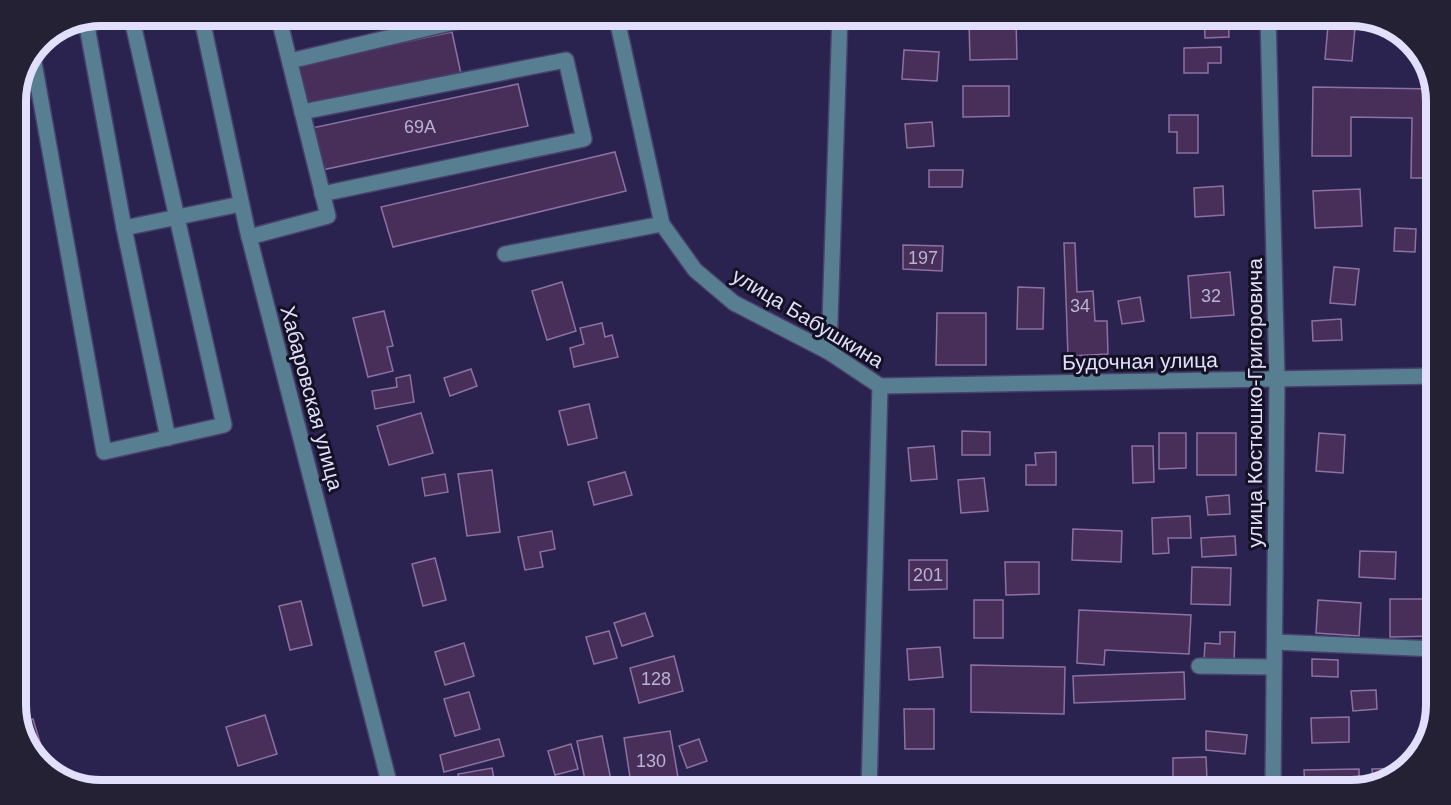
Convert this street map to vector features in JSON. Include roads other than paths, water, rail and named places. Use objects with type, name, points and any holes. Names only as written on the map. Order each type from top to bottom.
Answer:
[{"type":"street","points":[[35,66],[104,452],[224,425],[134,26]]},
{"type":"street","name":"Хабаровская улица","points":[[203,26],[249,237],[388,780]]},
{"type":"street","points":[[249,237],[328,216],[281,26]]},
{"type":"street","points":[[290,61],[438,26]]},
{"type":"street","name":"улица Бабушкина","points":[[618,26],[662,224],[695,270],[734,303],[829,352],[880,386],[868,780]]},
{"type":"street","points":[[829,352],[840,26]]},
{"type":"street","name":"улица Костюшко-Григоровича","points":[[1268,26],[1277,380],[1273,780]]},
{"type":"street","points":[[87,27],[124,228],[168,438]]},
{"type":"street","points":[[302,112],[566,60],[584,139],[322,194]]},
{"type":"street","points":[[124,228],[241,204]]},
{"type":"street","points":[[506,254],[662,224]]},
{"type":"street","name":"Будочная улица","points":[[880,386],[1425,376]]},
{"type":"street","points":[[1275,642],[1426,649]]},
{"type":"street","points":[[1199,666],[1274,667]]}]
